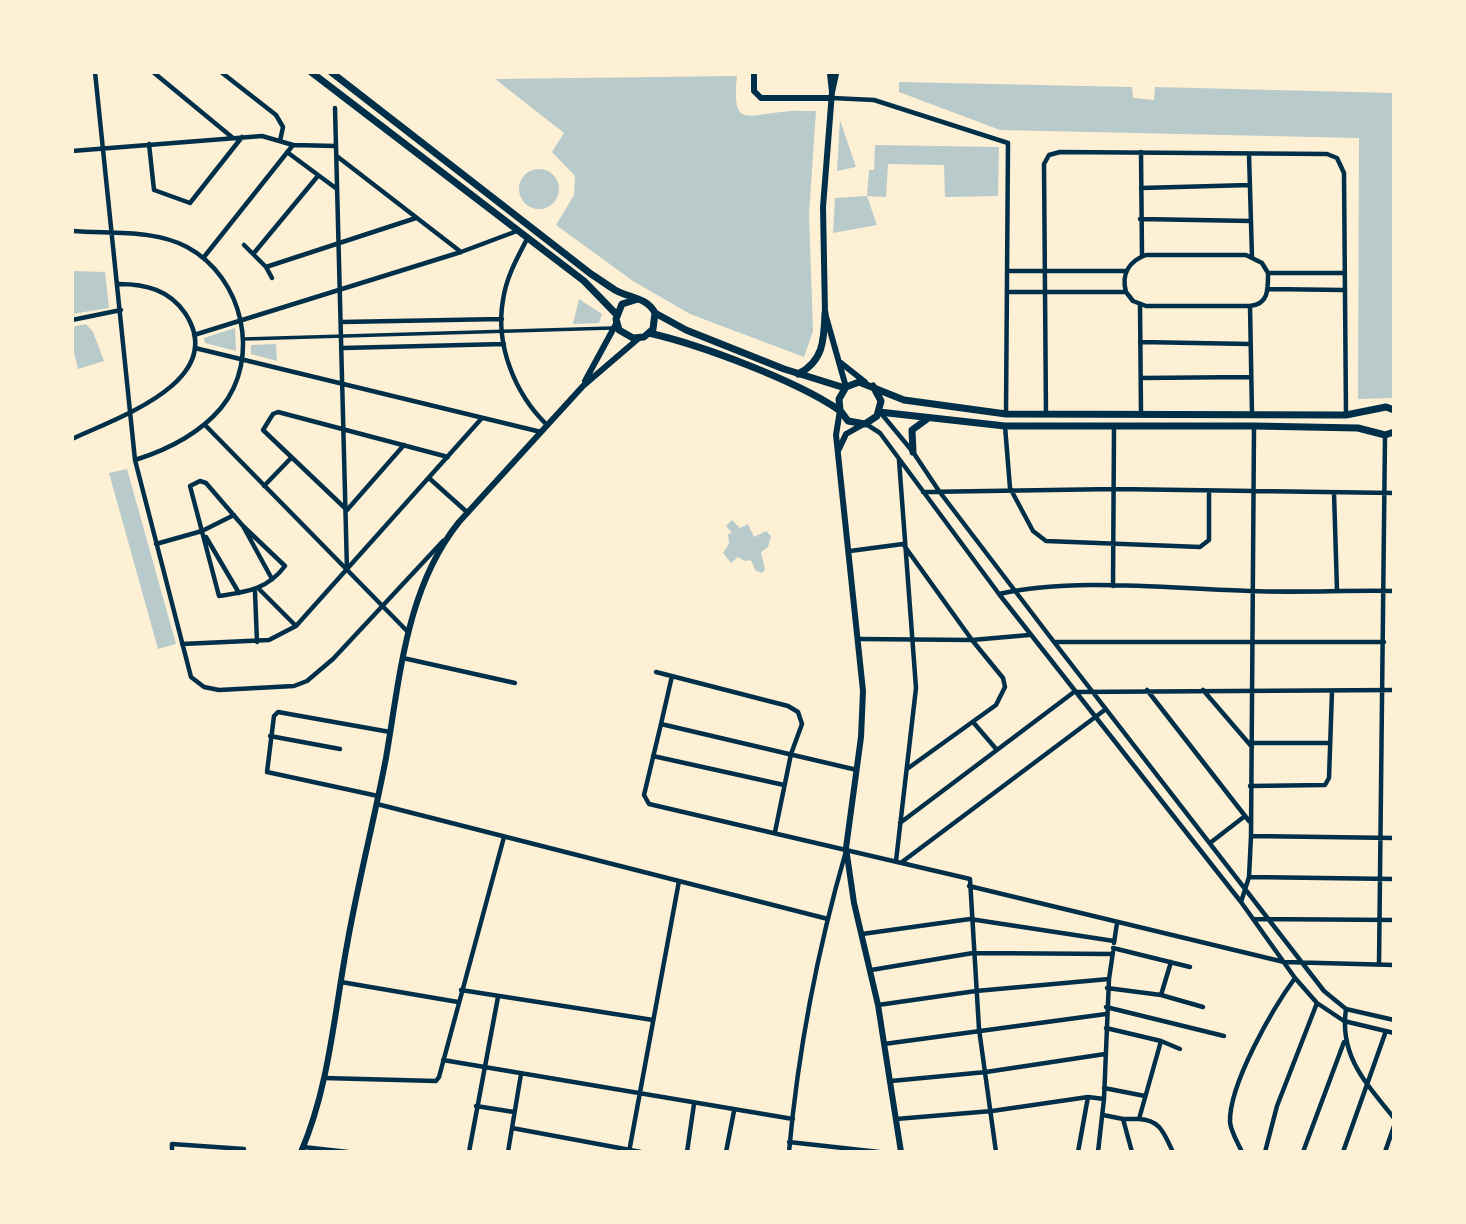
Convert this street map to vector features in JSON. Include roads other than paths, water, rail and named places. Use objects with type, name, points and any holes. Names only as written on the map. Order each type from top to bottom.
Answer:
[{"type":"main road","points":[[311,72],[584,281],[616,313]]},
{"type":"main road","points":[[333,73],[612,288],[648,303],[655,313],[685,330],[798,374],[846,388],[870,385],[890,396],[915,403],[1006,414],[1346,415],[1393,409]]},
{"type":"main road","points":[[638,299],[622,304],[616,313],[615,326],[623,334],[639,338],[649,333],[655,324],[655,313]]},
{"type":"main road","points":[[798,374],[818,358],[824,342],[825,313]]},
{"type":"main road","points":[[649,333],[681,341],[792,385],[820,397],[840,410],[848,421],[863,424],[880,412],[1005,426],[1254,426],[1358,428],[1381,433],[1394,432]]},
{"type":"main road","points":[[870,385],[880,396],[880,412]]},
{"type":"main road","points":[[840,410],[839,398],[846,388]]},
{"type":"main road","points":[[1378,410],[1372,421],[1381,433]]},
{"type":"main road","points":[[913,452],[912,430],[929,418]]},
{"type":"street","points":[[95,72],[110,234],[119,284],[135,460],[191,677],[204,687],[219,690],[294,685],[320,673],[583,386],[639,338]]},
{"type":"street","points":[[153,72],[233,138]]},
{"type":"street","points":[[221,72],[276,115],[283,127],[280,141]]},
{"type":"street","points":[[754,72],[754,91],[765,99],[831,95],[874,100],[1008,143],[1006,414]]},
{"type":"street","points":[[833,74],[823,206],[825,313],[846,388]]},
{"type":"street","points":[[335,108],[347,570]]},
{"type":"street","points":[[149,144],[154,190],[190,203],[242,137]]},
{"type":"street","points":[[72,151],[242,137],[268,137],[293,145],[337,146]]},
{"type":"street","points":[[204,257],[293,145]]},
{"type":"street","points":[[287,152],[317,177],[338,189]]},
{"type":"street","points":[[1046,415],[1045,159],[1060,152],[1327,154],[1341,162],[1344,173],[1346,415]]},
{"type":"street","points":[[1142,152],[1142,256]]},
{"type":"street","points":[[1249,154],[1252,257]]},
{"type":"street","points":[[337,156],[461,252]]},
{"type":"street","points":[[254,253],[317,177]]},
{"type":"street","points":[[1141,188],[1250,185]]},
{"type":"street","points":[[266,267],[416,218]]},
{"type":"street","points":[[1140,219],[1251,221]]},
{"type":"street","points":[[72,231],[161,237],[204,257],[229,288],[241,319],[244,339],[242,359],[230,396],[205,425],[177,442],[135,460]]},
{"type":"street","points":[[194,335],[461,252],[517,231]]},
{"type":"street","points":[[527,239],[502,302],[502,331],[521,392],[547,425]]},
{"type":"street","points":[[244,245],[266,267],[272,278]]},
{"type":"street","points":[[1007,292],[1126,292],[1140,304],[1250,306],[1261,303],[1268,289],[1268,273],[1262,262],[1252,257],[1142,256],[1126,271],[1126,292]]},
{"type":"street","points":[[1007,271],[1126,271]]},
{"type":"street","points":[[1268,273],[1343,273]]},
{"type":"street","points":[[72,439],[131,411],[174,385],[192,360],[194,335],[179,306],[161,290],[137,284],[119,284]]},
{"type":"street","points":[[1268,289],[1343,290]]},
{"type":"street","points":[[1140,304],[1141,415]]},
{"type":"street","points":[[1250,306],[1252,415]]},
{"type":"street","points":[[72,320],[121,310]]},
{"type":"street","points":[[342,323],[502,319]]},
{"type":"street","points":[[244,339],[615,326]]},
{"type":"street","points":[[583,386],[615,326]]},
{"type":"street","points":[[1140,342],[1250,344]]},
{"type":"street","points":[[342,348],[504,344]]},
{"type":"street","points":[[195,348],[541,432]]},
{"type":"street","points":[[840,362],[854,376],[870,385]]},
{"type":"street","points":[[1141,378],[1250,377]]},
{"type":"street","points":[[789,1152],[828,919],[846,848],[857,770],[863,691],[836,435],[840,410]]},
{"type":"street","points":[[347,510],[263,430],[276,412],[448,457]]},
{"type":"street","points":[[880,412],[1301,964],[1324,991],[1346,1009],[1394,1020]]},
{"type":"street","points":[[182,644],[257,642],[278,637],[296,626],[482,418]]},
{"type":"street","points":[[838,451],[846,434],[863,424],[876,429],[1093,717],[1241,902],[1295,978],[1317,1003],[1344,1021],[1394,1033]]},
{"type":"street","points":[[205,425],[408,632]]},
{"type":"street","points":[[1005,426],[1010,488],[1032,531],[1041,540],[1115,545],[1204,546],[1209,540],[1209,492]]},
{"type":"street","points":[[1241,902],[1249,877],[1251,836],[1254,426]]},
{"type":"street","points":[[1113,586],[1114,427]]},
{"type":"street","points":[[1379,964],[1385,493],[1381,433]]},
{"type":"street","points":[[347,510],[404,445]]},
{"type":"street","points":[[264,486],[290,458]]},
{"type":"street","points":[[896,861],[916,688],[903,544],[899,459]]},
{"type":"street","points":[[429,478],[468,513]]},
{"type":"street","points":[[206,483],[234,515],[285,566],[257,590],[219,596],[189,488],[191,484],[206,483]]},
{"type":"street","points":[[922,492],[1010,488],[1394,493]]},
{"type":"street","points":[[1334,493],[1337,590]]},
{"type":"street","points":[[156,544],[202,531],[234,515]]},
{"type":"street","points":[[243,526],[272,579]]},
{"type":"street","points":[[202,531],[239,593]]},
{"type":"street","points":[[348,1152],[302,1150],[315,1116],[323,1078],[362,861],[377,800],[408,632],[430,568],[451,533]]},
{"type":"street","points":[[850,551],[903,544]]},
{"type":"street","points":[[903,544],[972,640],[1003,678],[1005,687],[996,705],[906,769]]},
{"type":"street","points":[[999,594],[1015,590],[1113,586],[1253,591],[1394,591]]},
{"type":"street","points":[[257,590],[296,626]]},
{"type":"street","points":[[257,590],[257,642]]},
{"type":"street","points":[[859,639],[972,640],[1030,635]]},
{"type":"street","points":[[1054,642],[1384,642]]},
{"type":"street","points":[[403,658],[515,683]]},
{"type":"street","points":[[656,672],[788,706],[798,712],[802,724],[791,754],[775,832]]},
{"type":"street","points":[[672,676],[644,795],[649,804],[970,879],[970,919],[979,1029],[996,1152]]},
{"type":"street","points":[[900,823],[1074,692],[1147,689],[1394,690]]},
{"type":"street","points":[[1147,689],[1250,823]]},
{"type":"street","points":[[1202,690],[1252,745],[1329,743]]},
{"type":"street","points":[[1250,786],[1325,785],[1329,778],[1332,691]]},
{"type":"street","points":[[902,862],[1106,709]]},
{"type":"street","points":[[390,732],[278,712],[274,716],[270,736],[267,772],[504,837],[828,919]]},
{"type":"street","points":[[973,722],[997,750]]},
{"type":"street","points":[[661,724],[857,770]]},
{"type":"street","points":[[270,736],[340,749]]},
{"type":"street","points":[[653,756],[784,785]]},
{"type":"street","points":[[1210,843],[1245,816]]},
{"type":"street","points":[[1251,836],[1394,838]]},
{"type":"street","points":[[323,1078],[436,1081],[504,837]]},
{"type":"street","points":[[846,848],[862,934],[872,970],[901,1152]]},
{"type":"street","points":[[1249,877],[1394,879]]},
{"type":"street","points":[[629,1151],[679,881]]},
{"type":"street","points":[[969,886],[1284,962],[1394,965]]},
{"type":"street","points":[[862,934],[970,919],[1113,948],[1190,967]]},
{"type":"street","points":[[1253,919],[1394,920]]},
{"type":"street","points":[[1098,1152],[1104,1100],[1107,988],[1117,923]]},
{"type":"street","points":[[872,970],[973,953],[1113,948]]},
{"type":"street","points":[[1161,995],[1171,962]]},
{"type":"street","points":[[1242,1152],[1230,1122],[1235,1099],[1257,1040],[1295,978]]},
{"type":"street","points":[[878,1005],[976,991],[1109,979]]},
{"type":"street","points":[[340,982],[458,1002]]},
{"type":"street","points":[[1107,988],[1161,995],[1203,1007]]},
{"type":"street","points":[[461,990],[653,1020]]},
{"type":"street","points":[[469,1152],[498,997]]},
{"type":"street","points":[[1265,1152],[1277,1106],[1317,1003]]},
{"type":"street","points":[[1106,1007],[1224,1037]]},
{"type":"street","points":[[1346,1009],[1344,1021],[1347,1051],[1367,1085],[1394,1118]]},
{"type":"street","points":[[884,1044],[979,1029],[1106,1014]]},
{"type":"street","points":[[1106,1028],[1161,1041],[1180,1049]]},
{"type":"street","points":[[1343,1152],[1386,1031]]},
{"type":"street","points":[[1139,1119],[1161,1041]]},
{"type":"street","points":[[1303,1152],[1345,1041]]},
{"type":"street","points":[[891,1081],[986,1072],[1105,1054]]},
{"type":"street","points":[[443,1060],[793,1119]]},
{"type":"street","points":[[508,1152],[521,1074]]},
{"type":"street","points":[[1104,1088],[1145,1096]]},
{"type":"street","points":[[896,1119],[992,1111],[1088,1097],[1104,1100]]},
{"type":"street","points":[[1078,1152],[1088,1097]]},
{"type":"street","points":[[687,1152],[694,1104]]},
{"type":"street","points":[[476,1106],[514,1112]]},
{"type":"street","points":[[726,1152],[734,1111]]},
{"type":"street","points":[[1103,1115],[1152,1120],[1158,1124],[1173,1152]]},
{"type":"street","points":[[1124,1119],[1132,1152]]},
{"type":"street","points":[[1385,1152],[1394,1126]]},
{"type":"street","points":[[512,1128],[641,1152]]},
{"type":"street","points":[[789,1142],[879,1152]]},
{"type":"street","points":[[172,1152],[172,1144],[244,1149]]}]
